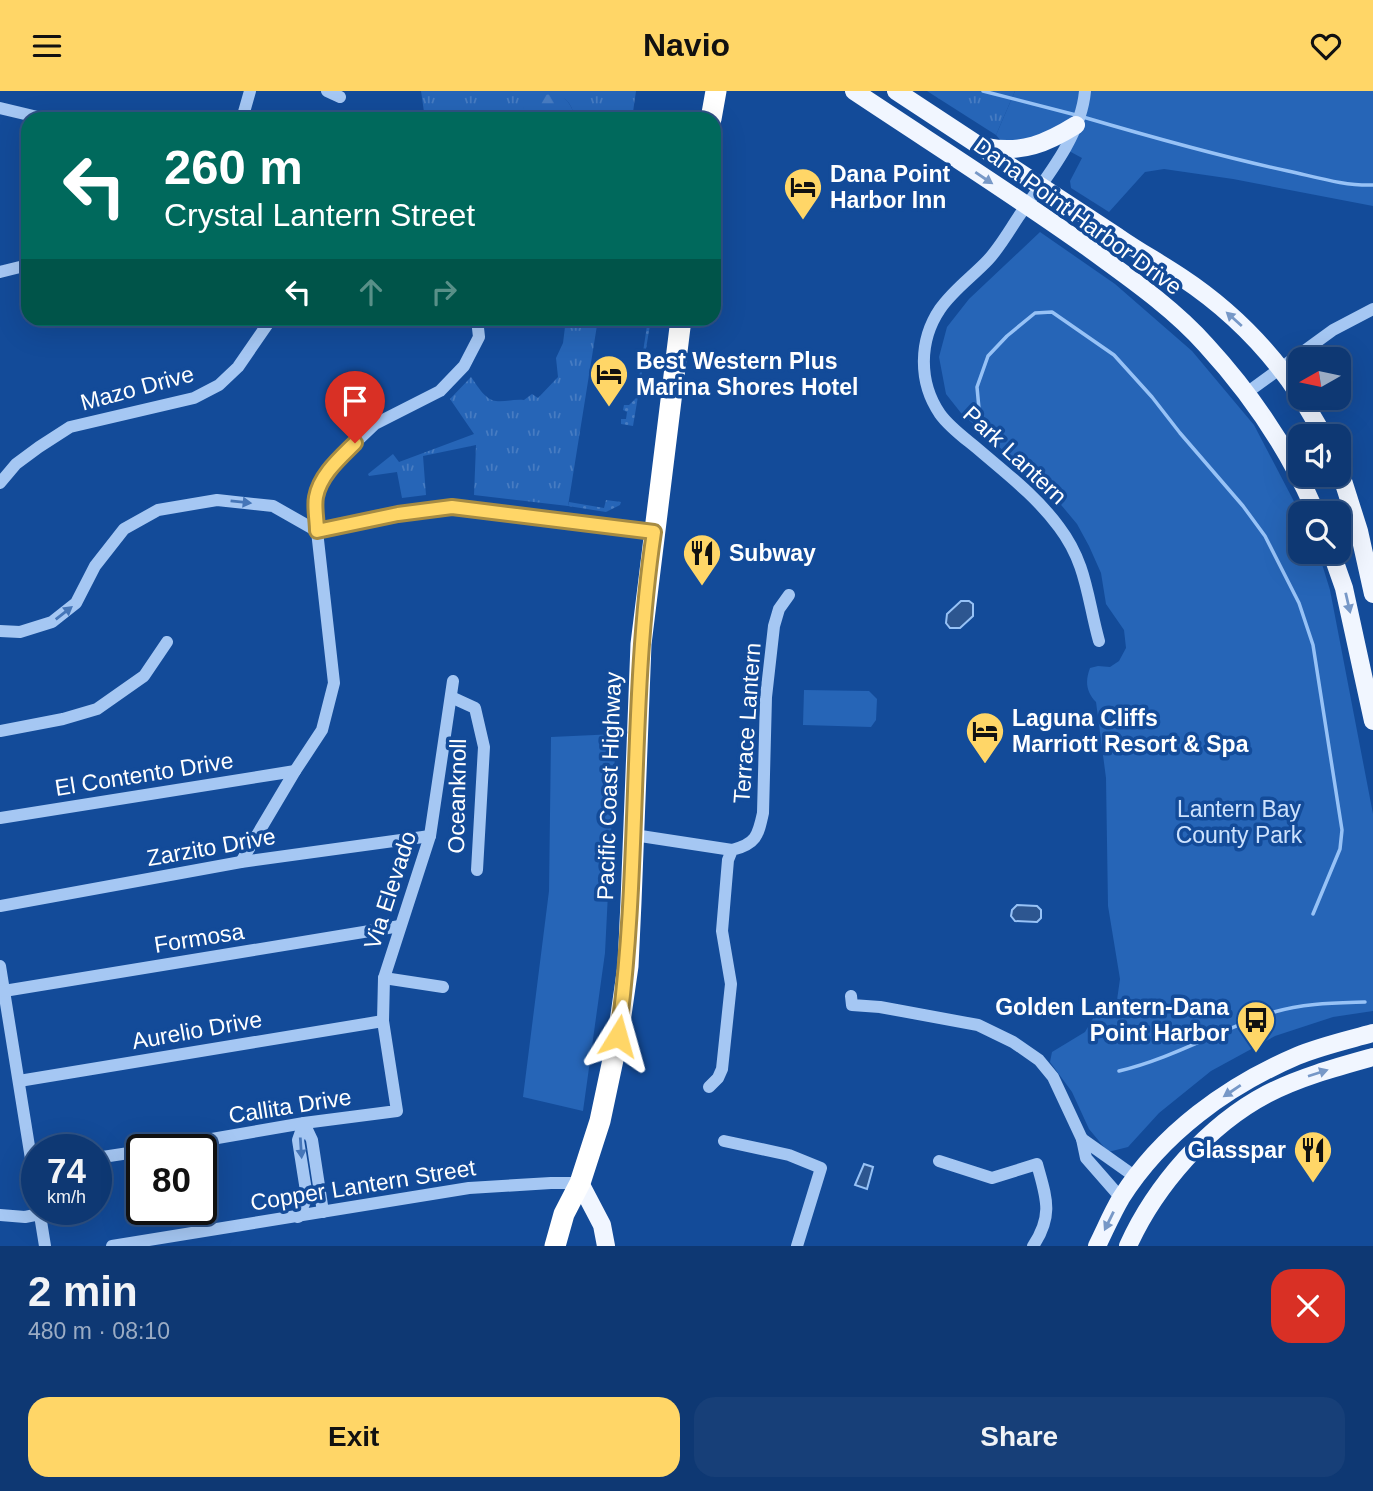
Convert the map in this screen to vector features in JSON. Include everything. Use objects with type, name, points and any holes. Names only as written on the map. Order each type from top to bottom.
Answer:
[{"type":"highway","points":[[712,112],[716,91]]},
{"type":"highway","name":"Pacific Coast Highway","points":[[555,1246],[564,1214],[580,1183],[600,1121],[618,1036],[628,966],[641,644],[680,326]]},
{"type":"main road","name":"Dana Point Harbor Drive","points":[[854,91],[1027,206],[1166,307],[1205,344],[1245,394],[1275,435],[1311,501]]},
{"type":"main road","name":"Dana Point Harbor Drive","points":[[896,91],[1208,296],[1237,321],[1288,380]]},
{"type":"main road","points":[[980,146],[1005,150],[1025,149],[1050,141],[1076,125]]},
{"type":"main road","points":[[1345,487],[1359,531],[1373,594]]},
{"type":"main road","points":[[1336,564],[1367,654],[1373,721]]},
{"type":"main road","points":[[1097,1246],[1121,1198],[1157,1150],[1199,1113],[1239,1086],[1298,1056],[1373,1033]]},
{"type":"main road","points":[[1128,1246],[1152,1199],[1186,1158],[1224,1124],[1265,1096],[1307,1077],[1373,1057]]},
{"type":"main road","points":[[1186,1158],[1199,1113]]},
{"type":"main road","points":[[580,1183],[602,1225],[606,1246]]},
{"type":"street","points":[[244,112],[250,91]]},
{"type":"street","points":[[327,91],[340,97]]},
{"type":"street","name":"Park Lantern","points":[[1085,91],[1082,112],[1076,125],[1027,206],[990,258],[949,298],[933,320],[925,346],[925,376],[930,395],[945,420],[1035,499],[1069,540],[1084,570],[1099,641]]},
{"type":"street","points":[[0,108],[21,113]]},
{"type":"street","points":[[0,272],[21,267]]},
{"type":"street","points":[[1245,394],[1333,330],[1373,309]]},
{"type":"street","name":"Mazo Drive","points":[[0,484],[16,464],[70,427],[194,398],[219,385],[238,367],[266,326]]},
{"type":"street","points":[[241,862],[322,730],[334,683],[317,531],[316,497],[324,478],[335,462],[375,424],[440,391],[464,366],[479,337],[478,326]]},
{"type":"street","points":[[0,631],[20,632],[52,622],[76,603],[95,566],[124,529],[159,510],[217,500],[273,506],[317,531],[398,514],[452,507],[654,532]]},
{"type":"street","name":"Terrace Lantern","points":[[732,850],[752,842],[760,831],[763,813],[766,698],[774,627],[779,609],[789,595]]},
{"type":"street","points":[[0,731],[63,719],[97,709],[144,676],[167,642]]},
{"type":"street","name":"Via Elevado","points":[[397,1111],[383,1021],[384,978],[430,836],[453,681]]},
{"type":"street","name":"Oceanknoll","points":[[451,697],[475,708],[484,747],[477,870]]},
{"type":"street","name":"El Contento Drive","points":[[0,818],[295,771]]},
{"type":"street","points":[[634,835],[732,850],[728,860],[722,931],[731,984],[722,1069],[709,1087]]},
{"type":"street","name":"Zarzito Drive","points":[[0,907],[241,862],[430,836]]},
{"type":"street","name":"Formosa","points":[[4,991],[400,926]]},
{"type":"street","points":[[0,966],[29,1134]]},
{"type":"street","points":[[384,978],[443,987]]},
{"type":"street","points":[[851,996],[852,1005],[880,1007],[978,1024],[1013,1042],[1038,1060],[1054,1077],[1082,1139],[1086,1158],[1121,1198]]},
{"type":"street","name":"Aurelio Drive","points":[[19,1081],[383,1021]]},
{"type":"street","name":"Callita Drive","points":[[217,1138],[397,1111]]},
{"type":"street","points":[[304,1123],[312,1140],[323,1212]]},
{"type":"street","points":[[298,1217],[307,1197],[298,1140],[304,1123]]},
{"type":"street","points":[[1082,1139],[1137,1178]]},
{"type":"street","points":[[724,1141],[789,1155],[821,1168],[797,1246]]},
{"type":"street","points":[[939,1161],[992,1178],[1037,1164],[1049,1206],[1039,1237],[1033,1246]]},
{"type":"street","name":"Copper Lantern Street","points":[[112,1246],[469,1188],[551,1182],[580,1183]]},
{"type":"street","points":[[0,1215],[21,1217]]},
{"type":"street","points":[[41,1225],[45,1246]]},
{"type":"green space","points":[[421,91],[636,91],[633,112],[573,112],[568,101],[548,96],[523,100],[524,112],[424,112]]},
{"type":"green space","points":[[927,91],[1015,91],[996,135]]},
{"type":"green space","points":[[1015,91],[1373,91],[1373,206],[1233,179],[1164,169],[1145,172],[1109,212],[1071,188],[1070,181],[1082,158],[1045,138],[1002,142],[996,135]]},
{"type":"green space","points":[[557,94],[569,104],[573,112],[524,112],[522,100],[528,96]]},
{"type":"green space","name":"Lantern Bay County Park","points":[[1040,232],[1115,284],[1192,351],[1254,425],[1294,501],[1288,501],[1288,564],[1322,564],[1330,590],[1373,814],[1373,1011],[1333,1017],[1275,1036],[1211,1071],[1159,1113],[1128,1147],[1108,1152],[1089,1129],[1072,1092],[1050,1062],[1052,1052],[1085,1032],[1098,1010],[1110,1013],[1116,1007],[1120,979],[1108,906],[1106,778],[1096,702],[1088,690],[1087,677],[1090,668],[1110,667],[1119,661],[1126,648],[1124,630],[1106,604],[1101,573],[1077,524],[1052,494],[961,413],[946,394],[939,357],[947,327],[969,299]]},
{"type":"green space","points":[[565,326],[597,326],[568,506],[474,495],[476,445],[423,456],[426,495],[402,498],[397,472],[369,476],[368,474],[393,454],[399,462],[474,434],[450,399],[471,377],[492,400],[524,400],[532,394],[538,398],[558,377],[556,358],[563,343]]},
{"type":"green space","points":[[647,326],[650,326],[633,426],[621,424],[621,419],[626,419],[624,405],[629,405],[636,398]]},
{"type":"green space","points":[[606,500],[621,502],[606,512],[568,506],[569,502],[604,508]]},
{"type":"green space","points":[[804,690],[869,691],[877,699],[876,720],[871,727],[803,725]]},
{"type":"green space","points":[[616,734],[605,953],[583,1111],[523,1097],[549,891],[551,737]]},
{"type":"shaded area","points":[[961,601],[973,604],[973,616],[960,628],[950,628],[946,623],[947,614]]},
{"type":"shaded area","points":[[1017,905],[1037,906],[1041,910],[1041,918],[1037,922],[1015,921],[1011,916]]},
{"type":"shaded area","points":[[864,1164],[873,1167],[867,1189],[855,1185]]},
{"type":"waterway","points":[[983,91],[1076,115]]},
{"type":"waterway","points":[[1083,117],[1262,165],[1341,183],[1373,185]]},
{"type":"waterway","points":[[979,409],[977,387],[988,356],[1035,313],[1052,312],[1114,355],[1243,506],[1265,536],[1299,603],[1313,645],[1342,830],[1340,849],[1313,914]]},
{"type":"waterway","points":[[1119,1071],[1159,1059],[1274,1012],[1308,1005],[1365,1002]]},
{"type":"place","name":"Dana Point Harbor Inn","points":[[803,221]]},
{"type":"place","name":"Best Western Plus Marina Shores Hotel","points":[[609,408]]},
{"type":"place","name":"Subway","points":[[702,587]]},
{"type":"place","name":"Laguna Cliffs Marriott Resort & Spa","points":[[985,765]]},
{"type":"place","name":"Golden Lantern-Dana Point Harbor","points":[[1256,1054]]},
{"type":"place","name":"Glasspar","points":[[1313,1184]]},
{"type":"route","points":[[355,443],[335,462],[324,478],[316,497],[317,531],[398,514],[452,507],[654,532],[641,644],[628,966],[618,1036]]}]
